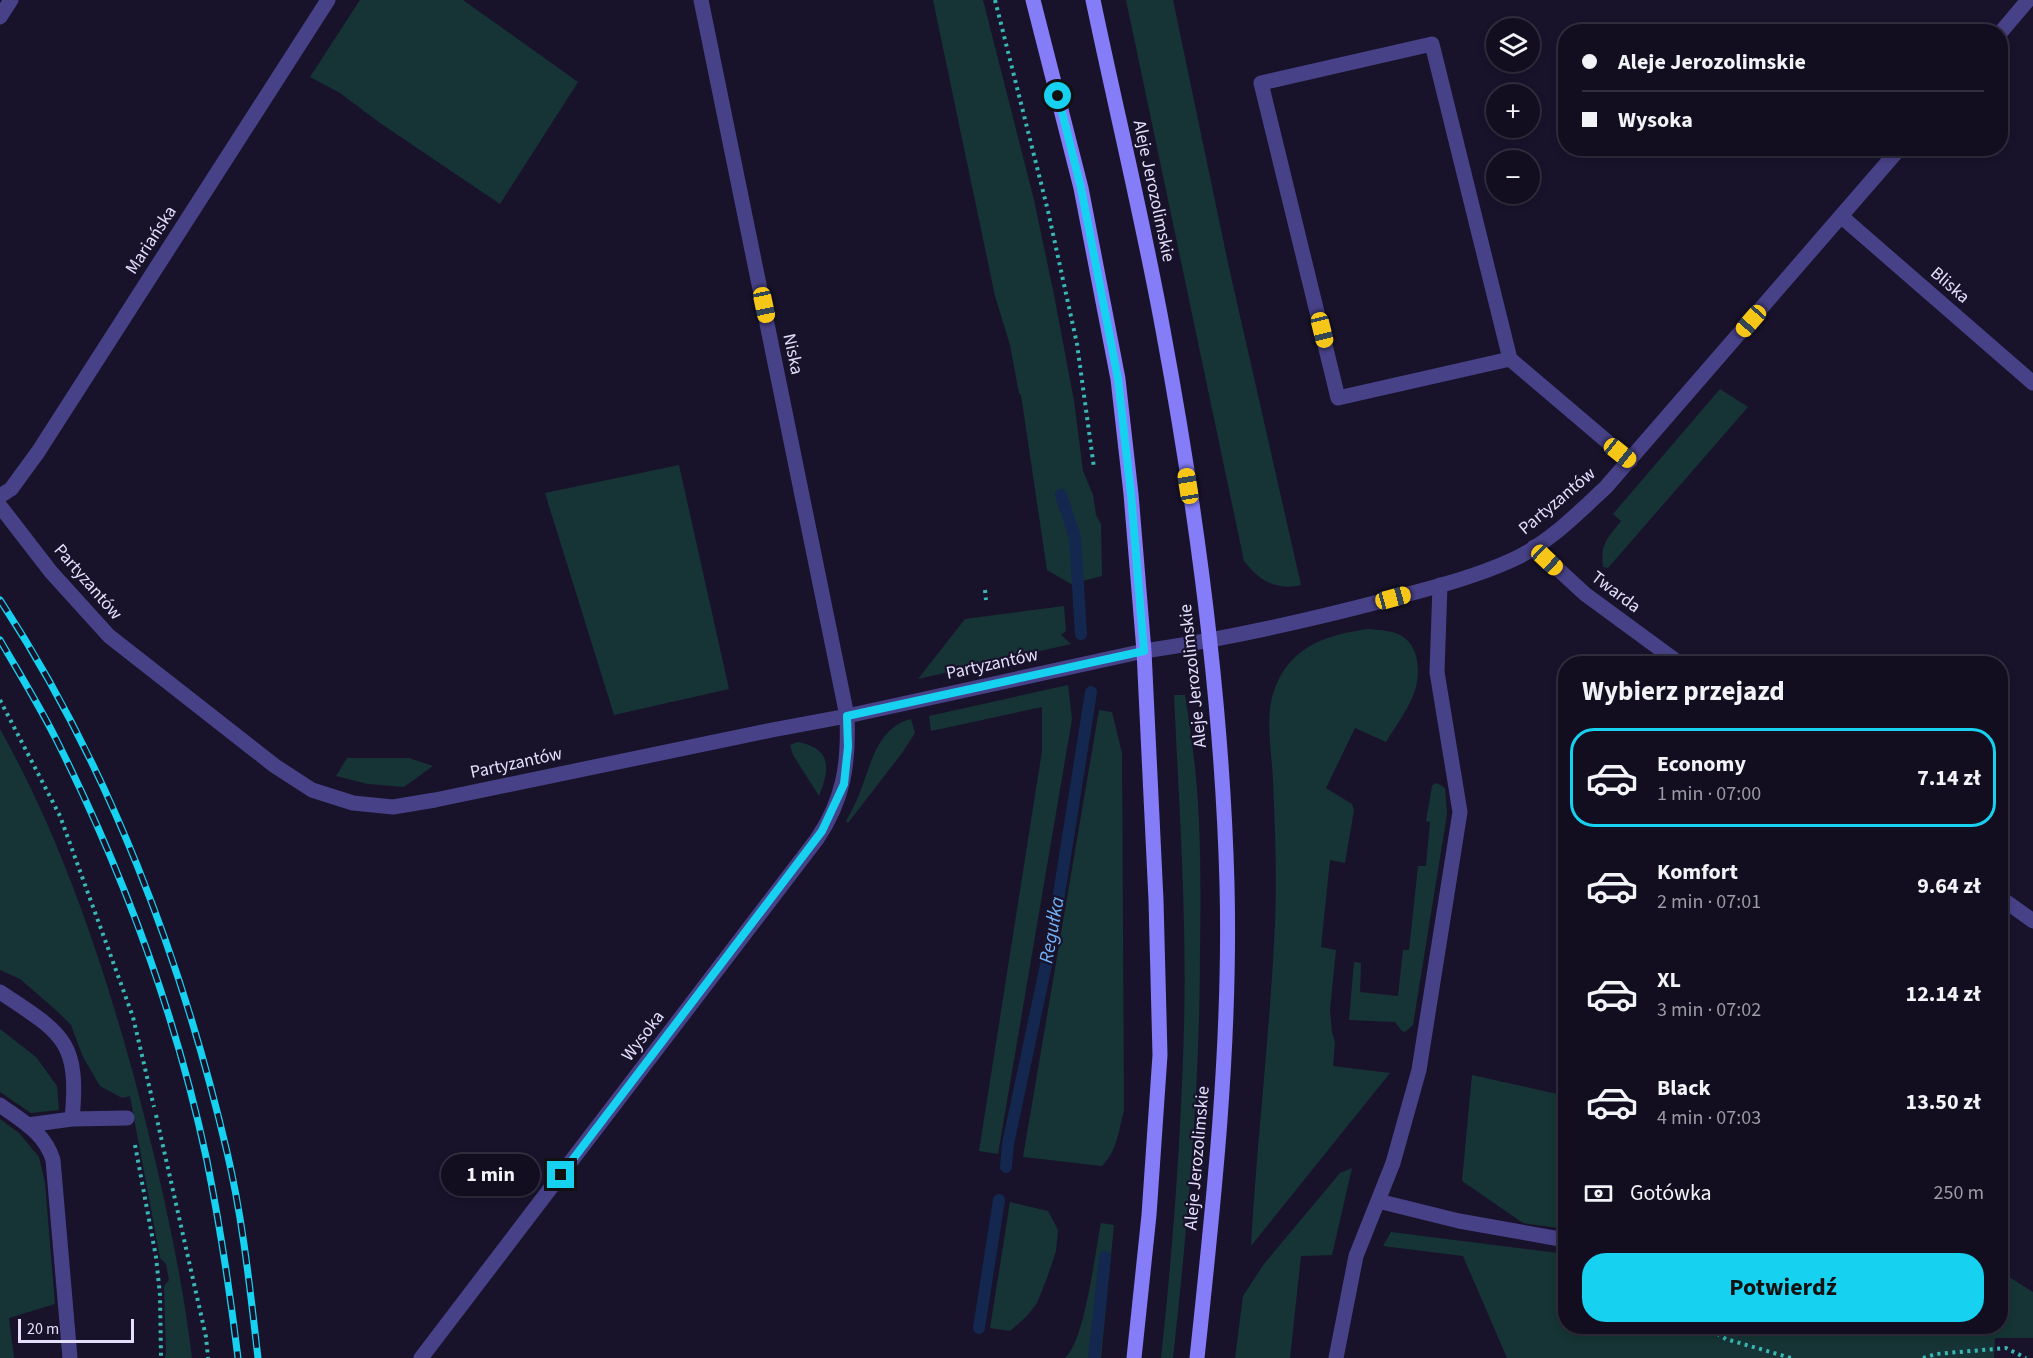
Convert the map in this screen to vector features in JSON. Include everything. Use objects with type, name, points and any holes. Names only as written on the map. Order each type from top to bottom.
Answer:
[{"type":"main road","points":[[1033,0],[1081,188],[1118,379],[1131,494],[1144,651],[1156,900],[1160,1055],[1149,1215],[1134,1358]]},
{"type":"main road","name":"Aleje Jerozolimskie","points":[[1093,0],[1163,329],[1197,541],[1218,717],[1227,886],[1227,983],[1224,1070],[1215,1186],[1197,1358]]},
{"type":"street","points":[[0,17],[11,0]]},
{"type":"street","name":"Mariańska","points":[[0,496],[11,489],[38,452],[328,0]]},
{"type":"street","name":"Niska","points":[[701,0],[847,716]]},
{"type":"street","points":[[2008,24],[2028,0]]},
{"type":"street","points":[[1510,359],[1338,398],[1261,83],[1432,44],[1510,359],[1630,461]]},
{"type":"street","name":"Partyzantów","points":[[0,506],[51,572],[109,636],[275,766],[312,790],[353,803],[393,807],[435,800],[847,716],[1144,651],[1210,642],[1304,622],[1440,585],[1513,560],[1534,547],[1585,507],[1630,461],[1893,156]]},
{"type":"street","name":"Bliska","points":[[1842,217],[2033,383]]},
{"type":"street","name":"Twarda","points":[[1534,547],[1584,594],[1669,656]]},
{"type":"street","points":[[1336,1358],[1356,1256],[1393,1163],[1419,1070],[1460,812],[1437,672],[1440,585]]},
{"type":"street","name":"Wysoka","points":[[421,1358],[822,831],[844,784],[848,747],[847,716]]},
{"type":"street","points":[[2008,903],[2033,921]]},
{"type":"street","points":[[0,992],[45,1022],[60,1036],[68,1048],[74,1076],[75,1094],[72,1119]]},
{"type":"street","points":[[0,1105],[28,1125],[44,1141],[52,1160],[70,1358]]},
{"type":"street","points":[[28,1125],[72,1119],[127,1118]]},
{"type":"street","points":[[1378,1201],[1459,1221],[1558,1239]]},
{"type":"path","points":[[995,0],[1045,200],[1077,344],[1094,468]]},
{"type":"path","points":[[985,590],[986,600]]},
{"type":"path","points":[[0,700],[60,816],[133,1017],[183,1230],[206,1337],[208,1358]]},
{"type":"path","points":[[127,1118],[134,1136],[156,1257],[161,1358]]},
{"type":"path","points":[[1718,1334],[1726,1339],[1791,1358]]},
{"type":"path","points":[[1923,1358],[1935,1354],[2006,1348],[2026,1358]]},
{"type":"green space","points":[[360,0],[463,0],[578,82],[500,204],[380,123],[340,93],[310,77]]},
{"type":"green space","points":[[933,0],[983,0],[1034,200],[1054,295],[1074,401],[1083,471],[1093,495],[1096,515],[1101,524],[1102,576],[1071,584],[1047,570],[1021,395],[1010,345],[995,296]]},
{"type":"green space","points":[[1126,0],[1173,0],[1228,263],[1301,585],[1275,585],[1262,579],[1244,561]]},
{"type":"green space","points":[[1720,389],[1748,407],[1608,568],[1603,567],[1604,547],[1621,521],[1613,514]]},
{"type":"green space","points":[[679,465],[729,689],[614,715],[545,493]]},
{"type":"green space","points":[[1064,606],[1066,631],[1061,635],[1071,644],[918,679],[965,619]]},
{"type":"green space","points":[[1368,629],[1392,632],[1407,640],[1415,653],[1418,678],[1408,706],[1386,742],[1355,728],[1326,788],[1352,804],[1354,810],[1345,863],[1330,860],[1321,947],[1336,950],[1330,1010],[1335,1042],[1333,1066],[1390,1073],[1251,1246],[1275,925],[1276,852],[1269,726],[1271,704],[1279,678],[1298,655],[1322,640]]},
{"type":"green space","points":[[1068,685],[1072,719],[998,1154],[979,1151],[1042,751],[1042,707],[931,731],[929,716]]},
{"type":"green space","points":[[1174,695],[1185,695],[1197,790],[1200,880],[1198,1052],[1184,1256],[1173,1358],[1161,1358],[1176,1193],[1185,986]]},
{"type":"green space","points":[[1099,710],[1112,712],[1122,753],[1124,1110],[1114,1147],[1102,1166],[1023,1157]]},
{"type":"green space","points":[[911,719],[915,733],[848,823],[846,821],[859,796],[878,746],[891,729]]},
{"type":"green space","points":[[0,729],[22,770],[60,853],[107,984],[133,1073],[167,1214],[192,1358],[165,1358],[164,1286],[169,1280],[166,1264],[160,1258],[130,1096],[122,1098],[100,1086],[83,1057],[71,1025],[20,979],[0,970]]},
{"type":"green space","points":[[798,742],[817,749],[825,761],[825,777],[819,796],[793,755],[790,745]]},
{"type":"green space","points":[[347,758],[409,758],[433,766],[404,787],[368,784],[336,776]]},
{"type":"green space","points":[[1435,783],[1445,788],[1447,814],[1413,1025],[1405,1032],[1395,1022],[1349,1020],[1354,962],[1361,963],[1360,992],[1398,996],[1403,950],[1409,950],[1418,866],[1426,866],[1430,822],[1426,821],[1432,786]]},
{"type":"green space","points":[[0,1029],[36,1057],[57,1086],[59,1110],[31,1113],[0,1092]]},
{"type":"green space","points":[[1472,1075],[1558,1094],[1558,1228],[1523,1223],[1462,1181]]},
{"type":"green space","points":[[0,1119],[19,1133],[39,1157],[45,1183],[55,1304],[9,1318],[14,1358],[0,1358]]},
{"type":"green space","points":[[1352,1168],[1332,1255],[1301,1256],[1290,1358],[1235,1358],[1243,1296],[1264,1264],[1340,1173]]},
{"type":"green space","points":[[1010,1202],[1048,1211],[1058,1230],[1056,1251],[1037,1303],[1027,1316],[1010,1331],[990,1328]]},
{"type":"green space","points":[[1101,1223],[1114,1225],[1101,1358],[1065,1358],[1072,1349],[1084,1315]]},
{"type":"green space","points":[[1391,1232],[1558,1253],[1558,1334],[2008,1334],[2008,1276],[2033,1292],[2033,1338],[1995,1338],[1994,1358],[1507,1358],[1463,1256],[1383,1246]]},
{"type":"waterway","name":"Regułka","points":[[1061,495],[1075,537],[1081,634]]},
{"type":"waterway","name":"Regułka","points":[[1006,1167],[1008,1144],[1053,932],[1091,692]]},
{"type":"waterway","name":"Regułka","points":[[979,1328],[999,1200]]},
{"type":"waterway","points":[[1094,1358],[1105,1257]]},
{"type":"railway","points":[[0,600],[75,729],[138,866],[164,937],[209,1080],[233,1178],[242,1229],[258,1358]]},
{"type":"railway","points":[[0,640],[49,726],[104,841],[163,998],[180,1052],[207,1161],[238,1358]]},
{"type":"route","points":[[561,1175],[822,831],[844,784],[848,747],[847,716],[1144,651],[1131,494],[1118,379],[1081,188],[1058,96]]}]
